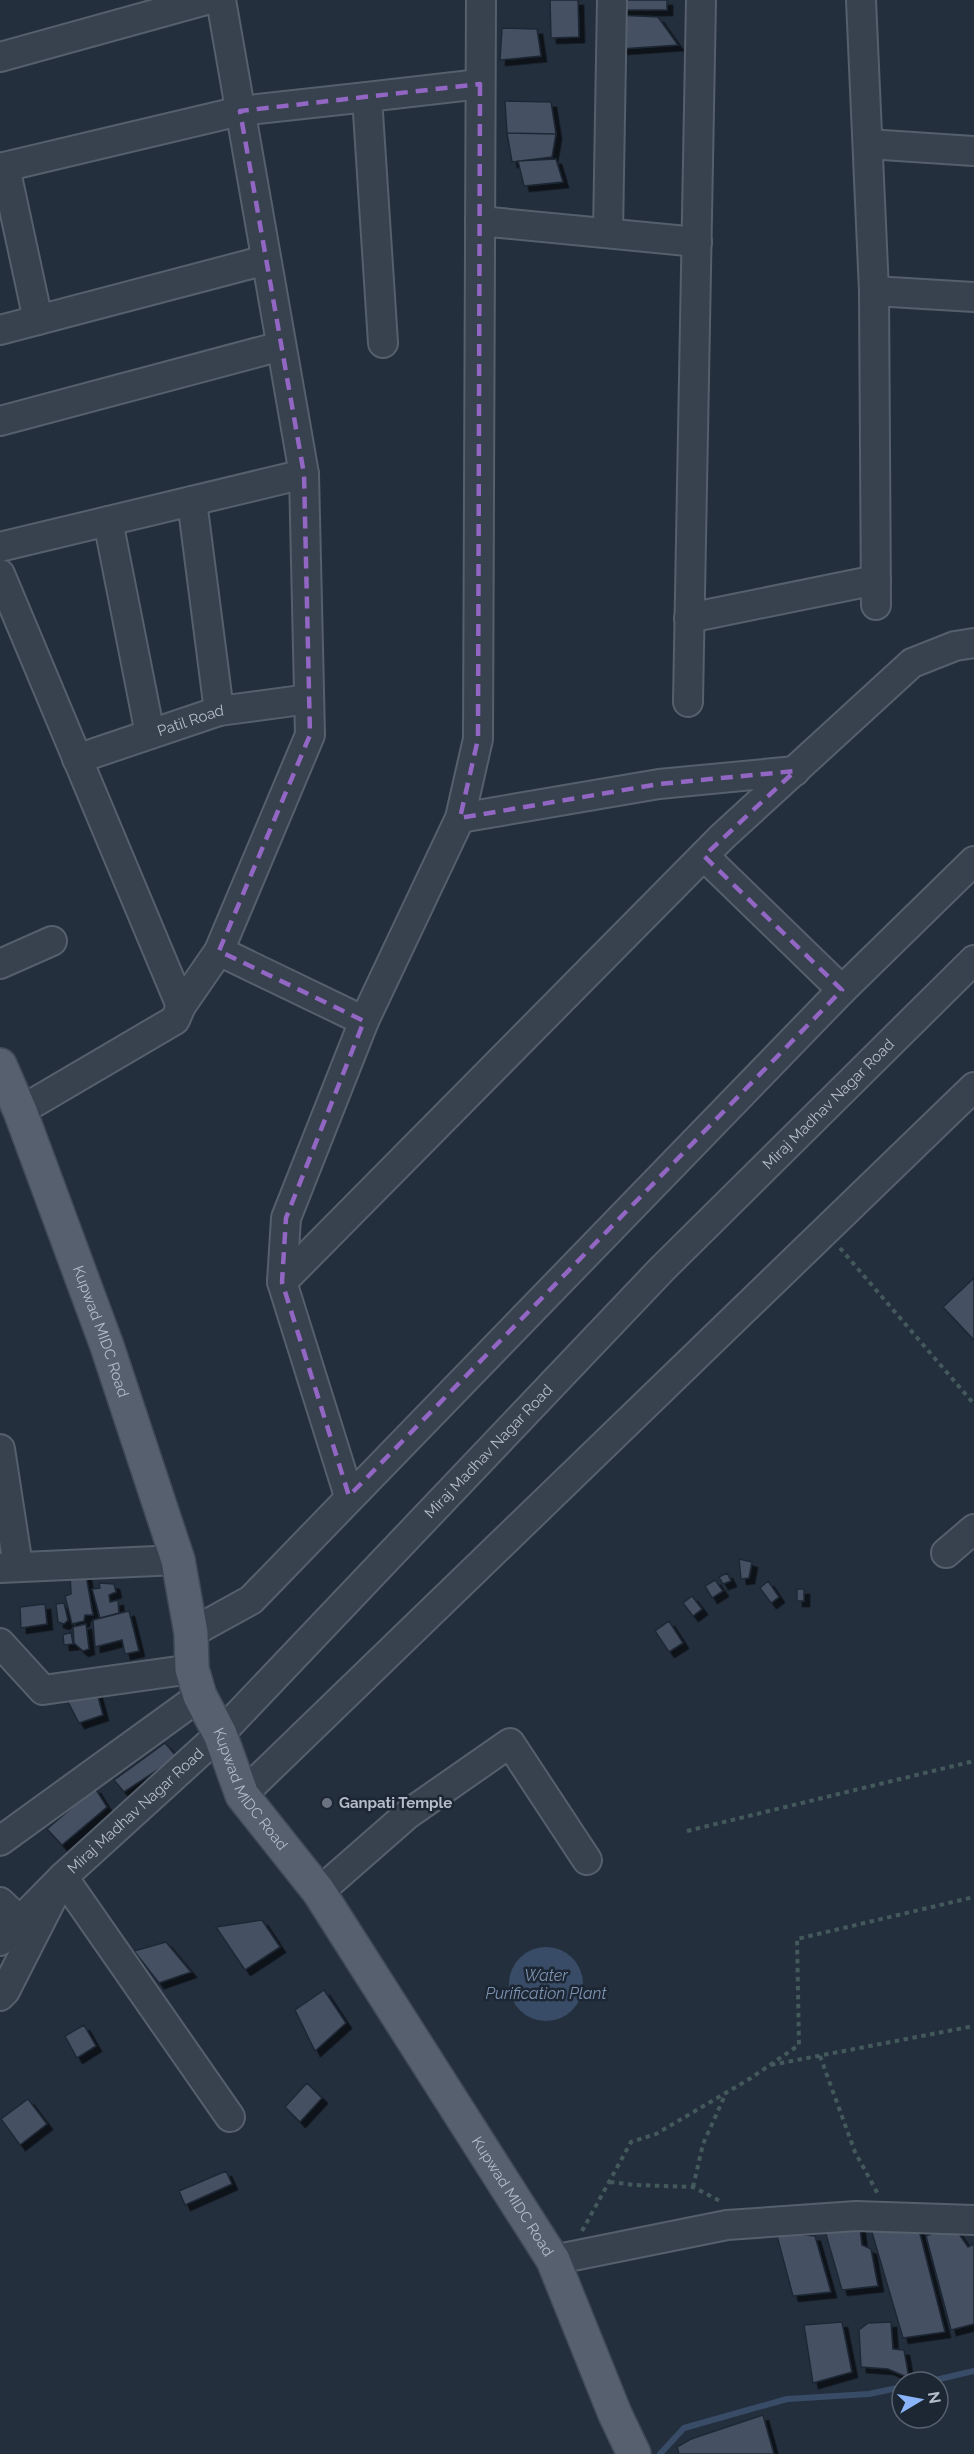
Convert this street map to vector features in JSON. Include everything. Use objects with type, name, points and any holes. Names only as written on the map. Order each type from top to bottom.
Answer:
[{"type":"main road","name":"Kupwad MIDC Road","points":[[0,1065],[20,1111],[107,1346],[178,1560],[191,1633],[196,1683],[220,1734],[242,1795],[319,1892],[560,2259],[615,2414],[634,2454]]},
{"type":"street","points":[[0,57],[206,0]]},
{"type":"street","points":[[20,1111],[175,1020],[181,1006],[219,951],[310,735],[304,474],[220,0]]},
{"type":"street","points":[[350,1496],[282,1282],[286,1218],[364,1022],[460,818],[478,739],[481,0]]},
{"type":"street","points":[[608,233],[612,0]]},
{"type":"street","points":[[688,702],[702,0]]},
{"type":"street","points":[[689,618],[876,593],[874,291],[861,0]]},
{"type":"street","points":[[38,320],[3,168],[240,111],[480,84]]},
{"type":"street","points":[[367,97],[383,343]]},
{"type":"street","points":[[867,144],[974,151]]},
{"type":"street","points":[[480,220],[697,242]]},
{"type":"street","points":[[0,330],[266,260]]},
{"type":"street","points":[[874,291],[974,297]]},
{"type":"street","points":[[0,422],[281,346]]},
{"type":"street","points":[[0,547],[304,474]]},
{"type":"street","points":[[192,501],[219,711]]},
{"type":"street","points":[[108,521],[150,734]]},
{"type":"street","points":[[0,574],[181,1006]]},
{"type":"street","points":[[282,1282],[704,856],[795,771],[912,663],[955,646],[974,643]]},
{"type":"street","name":"Patil Road","points":[[77,759],[219,711],[309,699]]},
{"type":"street","points":[[460,818],[659,784],[795,771]]},
{"type":"street","points":[[704,856],[842,990]]},
{"type":"street","points":[[191,1633],[252,1599],[842,990],[974,861]]},
{"type":"street","points":[[0,964],[52,941]]},
{"type":"street","points":[[219,951],[364,1022]]},
{"type":"street","name":"Miraj Madhav Nagar Road","points":[[7,1921],[63,1877],[220,1734],[662,1269],[974,960]]},
{"type":"street","points":[[242,1795],[974,1087]]},
{"type":"street","points":[[0,1449],[9,1567],[178,1560]]},
{"type":"street","points":[[946,1553],[974,1529]]},
{"type":"street","points":[[3,1651],[43,1690],[196,1683]]},
{"type":"street","points":[[0,1841],[196,1683]]},
{"type":"street","points":[[319,1892],[408,1814],[510,1743],[587,1860]]},
{"type":"street","points":[[0,1995],[63,1877],[230,2117]]},
{"type":"street","points":[[560,2259],[740,2224],[856,2216],[974,2220]]},
{"type":"path","points":[[826,1231],[974,1404]]},
{"type":"path","points":[[687,1831],[974,1761]]},
{"type":"path","points":[[560,2259],[610,2182],[631,2142],[656,2134],[769,2066],[799,2045],[797,1939],[974,1897]]},
{"type":"path","points":[[769,2066],[974,2026]]},
{"type":"path","points":[[820,2056],[855,2151],[891,2218]]},
{"type":"path","points":[[693,2187],[703,2144],[726,2092]]},
{"type":"path","points":[[610,2182],[636,2186],[693,2187],[732,2207],[740,2224]]},
{"type":"highlighted area","points":[[480,84],[478,739],[460,818],[659,784],[795,771],[704,856],[842,990],[349,1496],[282,1282],[286,1218],[364,1021],[219,951],[310,735],[304,474],[240,111]]},
{"type":"water","name":"Water Purification Plant","points":[[539,1947],[553,1947],[567,1953],[577,1963],[583,1977],[581,1998],[567,2015],[553,2021],[539,2021],[525,2015],[515,2005],[509,1991],[509,1977],[515,1963],[525,1953]]},
{"type":"building","points":[[550,0],[578,0],[579,37],[551,38]]},
{"type":"building","points":[[621,0],[667,0],[667,10],[621,10]]},
{"type":"building","points":[[617,15],[658,17],[678,45],[620,49]]},
{"type":"building","points":[[502,28],[537,29],[541,56],[500,60]]},
{"type":"building","points":[[505,101],[551,102],[556,134],[507,133]]},
{"type":"building","points":[[507,133],[556,134],[552,157],[512,162]]},
{"type":"building","points":[[556,159],[563,182],[524,186],[518,161]]},
{"type":"building","points":[[974,1278],[974,1340],[943,1307]]},
{"type":"building","points":[[739,1559],[752,1562],[749,1578],[741,1579]]},
{"type":"building","points":[[85,1569],[93,1615],[85,1615],[84,1621],[72,1624],[65,1596],[71,1594],[70,1574]]},
{"type":"building","points":[[727,1573],[731,1581],[723,1584],[719,1577]]},
{"type":"building","points":[[715,1580],[723,1591],[712,1598],[705,1586]]},
{"type":"building","points":[[768,1581],[779,1597],[771,1603],[760,1588]]},
{"type":"building","points":[[99,1583],[114,1584],[116,1592],[109,1595],[110,1602],[118,1600],[119,1613],[100,1618],[92,1589],[100,1588]]},
{"type":"building","points":[[797,1589],[804,1589],[804,1601],[797,1601]]},
{"type":"building","points":[[692,1596],[702,1609],[693,1616],[683,1603]]},
{"type":"building","points":[[64,1603],[68,1620],[64,1624],[58,1622],[56,1604]]},
{"type":"building","points":[[45,1604],[47,1624],[21,1628],[20,1607]]},
{"type":"building","points":[[129,1611],[139,1651],[125,1654],[122,1640],[95,1647],[93,1620]]},
{"type":"building","points":[[669,1621],[683,1643],[669,1652],[655,1631]]},
{"type":"building","points":[[86,1624],[89,1649],[83,1651],[74,1643],[73,1627]]},
{"type":"building","points":[[71,1632],[73,1644],[64,1645],[63,1635]]},
{"type":"building","points":[[95,1686],[103,1715],[79,1723],[67,1700]]},
{"type":"building","points":[[165,1743],[177,1757],[124,1792],[114,1780]]},
{"type":"building","points":[[95,1788],[107,1807],[62,1845],[47,1829]]},
{"type":"building","points":[[262,1920],[280,1947],[245,1970],[216,1927]]},
{"type":"building","points":[[166,1942],[191,1972],[159,1983],[134,1951]]},
{"type":"building","points":[[324,1990],[346,2023],[315,2051],[295,2010]]},
{"type":"building","points":[[84,2025],[96,2046],[77,2058],[65,2036]]},
{"type":"building","points":[[307,2083],[322,2098],[300,2122],[285,2107]]},
{"type":"building","points":[[28,2099],[47,2124],[20,2145],[1,2119]]},
{"type":"building","points":[[226,2171],[232,2184],[185,2205],[179,2191]]},
{"type":"building","points":[[859,2221],[862,2245],[871,2249],[878,2286],[842,2290],[823,2224]]},
{"type":"building","points":[[953,2225],[968,2247],[974,2244],[974,2324],[951,2330],[926,2236]]},
{"type":"building","points":[[918,2226],[945,2332],[903,2338],[871,2229]]},
{"type":"building","points":[[776,2232],[815,2236],[831,2292],[793,2296]]},
{"type":"building","points":[[842,2322],[852,2372],[813,2383],[804,2325]]},
{"type":"building","points":[[891,2322],[893,2349],[904,2350],[908,2370],[861,2367],[859,2330],[868,2323]]},
{"type":"building","points":[[763,2415],[774,2454],[679,2454],[677,2447],[691,2439]]},
{"type":"waterway","points":[[950,2377],[974,2371]]},
{"type":"waterway","points":[[660,2454],[684,2428],[787,2399],[869,2394],[890,2390]]},
{"type":"place","name":"Ganpati Temple","points":[[327,1803]]}]
